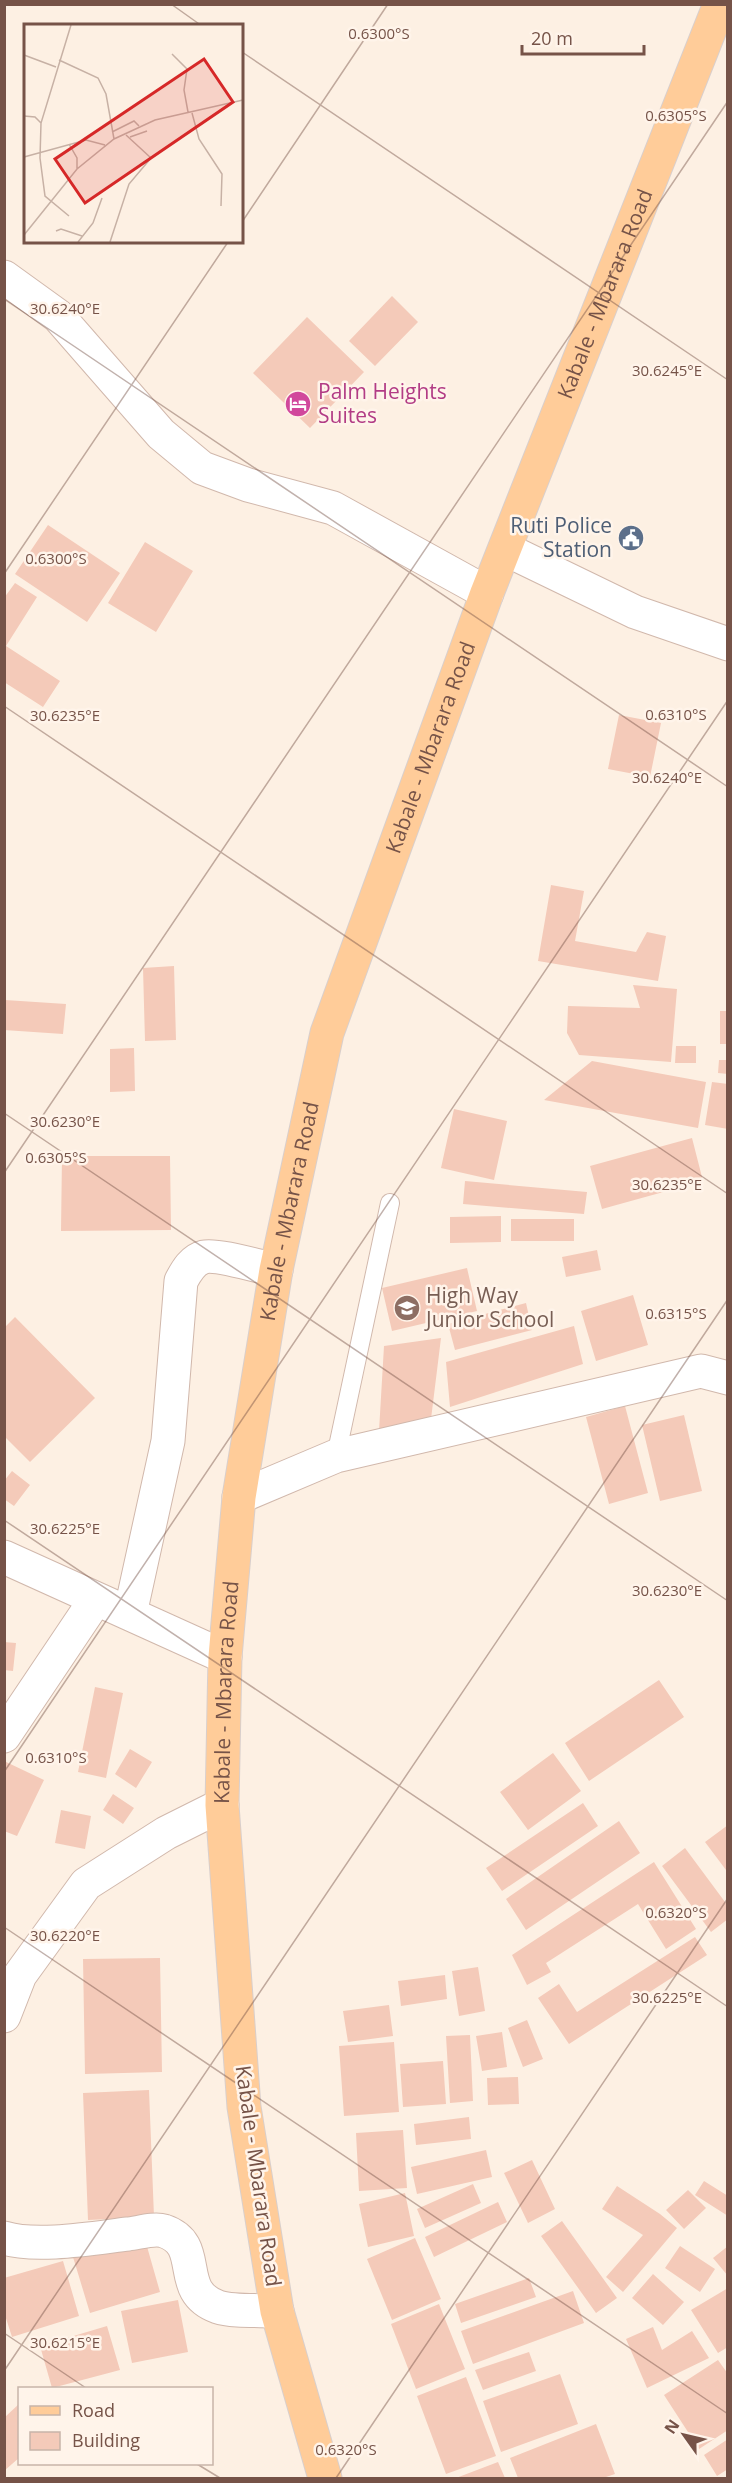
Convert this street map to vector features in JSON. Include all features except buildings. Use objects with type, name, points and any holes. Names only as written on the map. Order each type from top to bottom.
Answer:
[{"type":"main road","name":"Kabale - Mbarara Road","points":[[325,2478],[277,2311],[244,2107],[222,1805],[225,1656],[239,1497],[276,1270],[327,1033],[487,593],[720,4]]},
{"type":"street","points":[[4,277],[58,316],[162,434],[202,468],[248,485],[333,508],[487,593]]},
{"type":"street","points":[[505,549],[635,612],[728,644]]},
{"type":"street","points":[[130,1614],[168,1441],[181,1281],[190,1266],[204,1257],[226,1259],[276,1270]]},
{"type":"street","points":[[239,1497],[336,1456],[701,1371],[728,1378]]},
{"type":"street","points":[[4,1557],[225,1656]]},
{"type":"street","points":[[4,1736],[96,1599]]},
{"type":"street","points":[[4,2016],[21,1975],[86,1884],[166,1833],[222,1805]]},
{"type":"street","points":[[4,2238],[17,2242],[84,2239],[161,2230],[177,2237],[186,2249],[192,2283],[202,2299],[220,2308],[277,2311]]},
{"type":"lane","points":[[336,1456],[390,1203]]},
{"type":"place","name":"Palm Heights Suites","points":[[298,404]]},
{"type":"place","name":"Ruti Police Station","points":[[631,538]]},
{"type":"place","name":"High Way Junior School","points":[[407,1308]]}]
